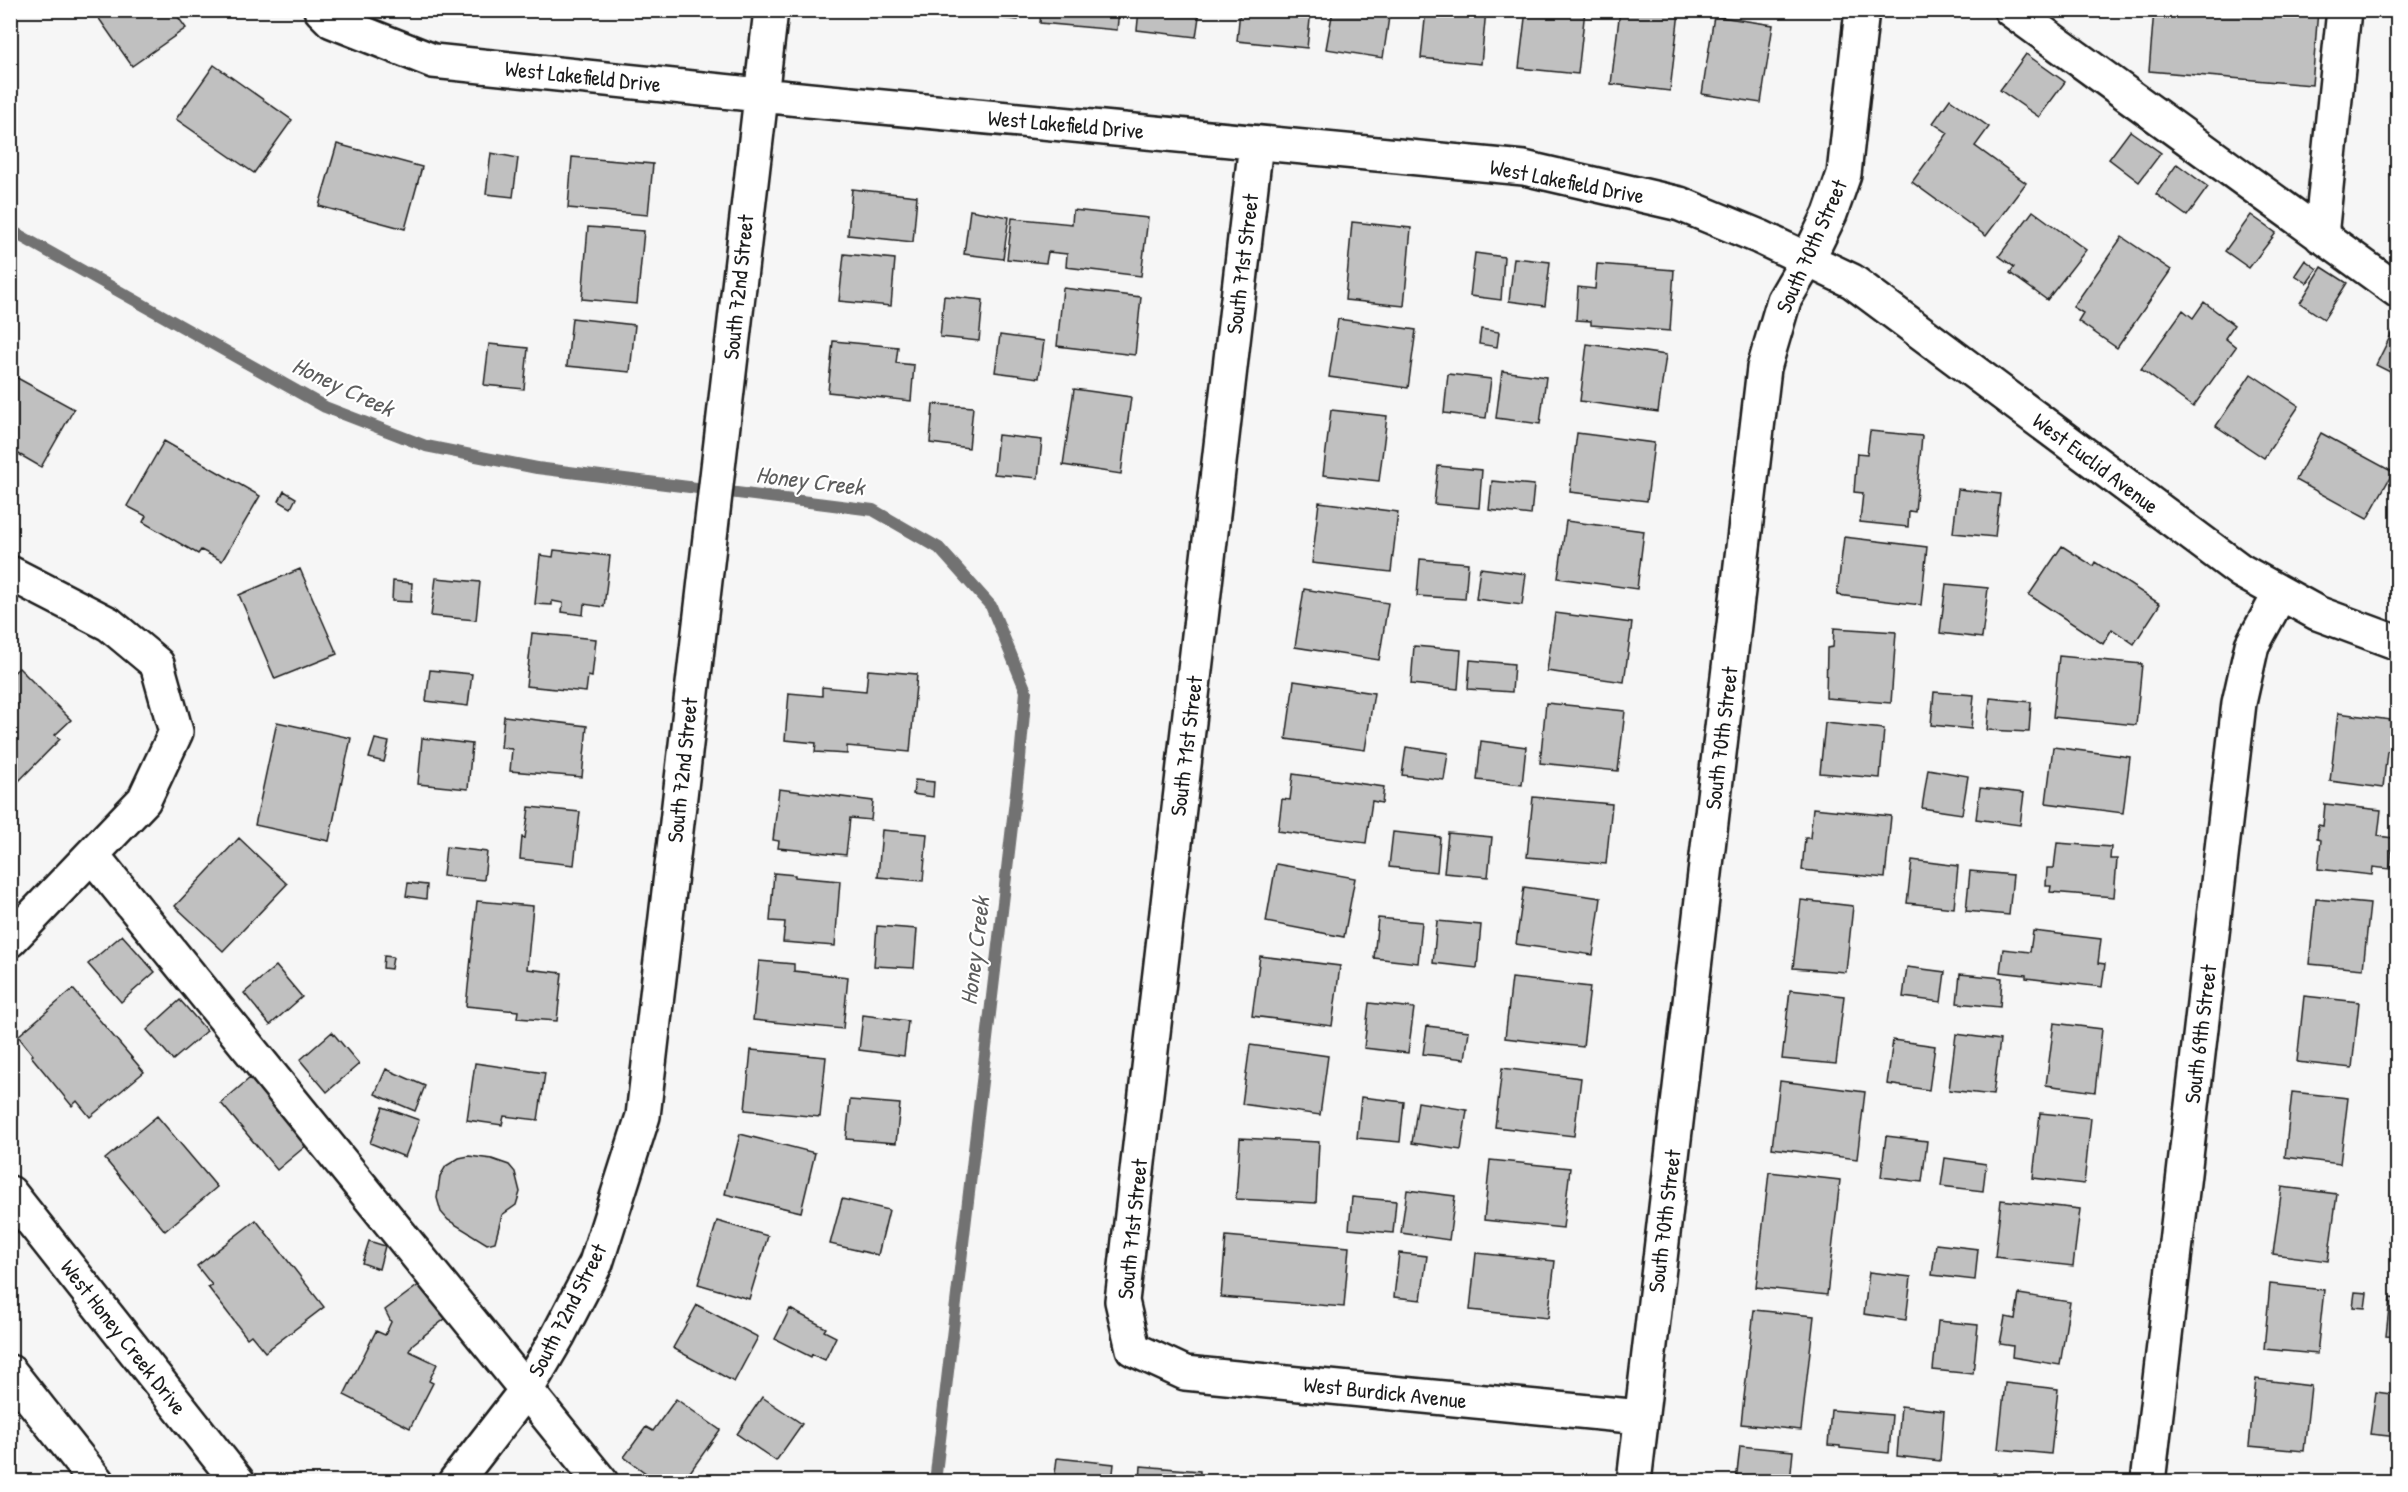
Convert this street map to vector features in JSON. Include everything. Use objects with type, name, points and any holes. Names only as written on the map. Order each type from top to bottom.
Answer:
[{"type":"street","name":"West Lakefield Drive","points":[[321,10],[332,21],[433,61],[760,95],[1524,168],[1680,204],[1808,259]]},
{"type":"street","name":"South 72nd Street","points":[[454,1482],[527,1389],[596,1263],[643,1116],[771,10]]},
{"type":"street","name":"South 70th Street","points":[[1634,1482],[1764,368],[1784,300],[1808,259],[1830,214],[1844,174],[1862,10]]},
{"type":"street","points":[[2011,10],[2397,291]]},
{"type":"street","points":[[2321,236],[2344,10]]},
{"type":"street","name":"South 71st Street","points":[[1133,1349],[1122,1301],[1256,143]]},
{"type":"street","name":"West Euclid Avenue","points":[[1808,259],[1852,281],[2241,571],[2317,613],[2397,643]]},
{"type":"street","points":[[10,573],[108,624],[158,664],[176,732],[144,800],[10,940]]},
{"type":"street","name":"South 69th Street","points":[[2148,1482],[2239,703],[2252,645],[2280,594]]},
{"type":"street","points":[[92,855],[601,1482]]},
{"type":"street","name":"West Honey Creek Drive","points":[[10,1193],[238,1482]]},
{"type":"street","name":"West Burdick Avenue","points":[[1133,1349],[1185,1373],[1641,1417]]},
{"type":"street","points":[[10,1371],[97,1482]]},
{"type":"building","points":[[93,10],[173,10],[186,28],[132,66]]},
{"type":"building","points":[[961,10],[1019,10],[1018,20],[961,14]]},
{"type":"building","points":[[1041,10],[1119,10],[1117,30],[1040,23]]},
{"type":"building","points":[[1139,10],[1200,10],[1196,37],[1137,30]]},
{"type":"building","points":[[1240,10],[1311,10],[1307,48],[1237,41]]},
{"type":"building","points":[[1333,10],[1390,10],[1383,58],[1326,49]]},
{"type":"building","points":[[1426,10],[1486,10],[1481,64],[1421,58]]},
{"type":"building","points":[[1526,10],[1585,10],[1578,74],[1519,68]]},
{"type":"building","points":[[1620,10],[1679,12],[1670,91],[1611,84]]},
{"type":"building","points":[[2154,10],[2318,10],[2312,85],[2149,71]]},
{"type":"building","points":[[1714,16],[1773,25],[1761,103],[1702,94]]},
{"type":"building","points":[[2026,54],[2065,82],[2039,117],[2000,90]]},
{"type":"building","points":[[214,65],[292,120],[254,173],[176,119]]},
{"type":"building","points":[[1950,99],[1989,127],[1975,146],[2026,183],[1986,236],[1912,182],[1948,133],[1933,123]]},
{"type":"building","points":[[2130,131],[2161,153],[2139,182],[2109,159]]},
{"type":"building","points":[[337,144],[422,167],[405,229],[319,206]]},
{"type":"building","points":[[491,153],[518,158],[513,197],[486,194]]},
{"type":"building","points":[[572,157],[653,164],[648,215],[568,208]]},
{"type":"building","points":[[2177,164],[2208,187],[2187,216],[2156,194]]},
{"type":"building","points":[[852,189],[917,196],[913,242],[848,235]]},
{"type":"building","points":[[970,210],[1009,217],[1003,259],[964,254]]},
{"type":"building","points":[[1073,210],[1148,218],[1141,276],[1066,267],[1067,254],[1048,252],[1046,263],[1007,259],[1012,218],[1072,224]]},
{"type":"building","points":[[2033,211],[2086,250],[2047,300],[2010,273],[2014,267],[1999,256]]},
{"type":"building","points":[[2251,215],[2276,233],[2249,268],[2225,251]]},
{"type":"building","points":[[1352,222],[1411,228],[1404,306],[1345,300]]},
{"type":"building","points":[[588,227],[644,231],[637,304],[582,299]]},
{"type":"building","points":[[2122,237],[2171,270],[2117,348],[2078,321],[2083,313],[2073,307]]},
{"type":"building","points":[[1475,253],[1504,257],[1501,300],[1470,296]]},
{"type":"building","points":[[844,254],[895,259],[891,306],[839,301]]},
{"type":"building","points":[[1514,258],[1550,262],[1545,306],[1509,301]]},
{"type":"building","points":[[2305,260],[2317,269],[2307,283],[2295,275]]},
{"type":"building","points":[[1597,264],[1674,270],[1670,331],[1591,325],[1591,321],[1576,320],[1578,287],[1595,289]]},
{"type":"building","points":[[2322,267],[2347,283],[2324,319],[2300,303]]},
{"type":"building","points":[[1063,288],[1141,297],[1135,355],[1057,346]]},
{"type":"building","points":[[944,296],[983,300],[979,341],[940,337]]},
{"type":"building","points":[[2204,302],[2234,325],[2225,338],[2236,347],[2193,407],[2141,369],[2183,310],[2193,318]]},
{"type":"building","points":[[572,318],[635,325],[630,372],[567,366]]},
{"type":"building","points":[[1338,319],[1416,330],[1408,388],[1329,377]]},
{"type":"building","points":[[2395,327],[2398,328],[2398,376],[2376,365]]},
{"type":"building","points":[[1481,329],[1499,332],[1497,347],[1479,344]]},
{"type":"building","points":[[1000,335],[1044,341],[1039,378],[995,372]]},
{"type":"building","points":[[833,341],[898,347],[896,363],[914,365],[911,401],[828,392]]},
{"type":"building","points":[[489,344],[528,348],[524,389],[484,385]]},
{"type":"building","points":[[1587,344],[1666,355],[1658,412],[1580,401]]},
{"type":"building","points":[[1502,371],[1546,377],[1540,424],[1496,418]]},
{"type":"building","points":[[10,374],[74,409],[41,467],[10,449]]},
{"type":"building","points":[[1448,374],[1491,379],[1486,418],[1444,413]]},
{"type":"building","points":[[2251,374],[2299,406],[2264,458],[2216,426]]},
{"type":"building","points":[[1074,389],[1131,397],[1121,474],[1063,465]]},
{"type":"building","points":[[933,404],[973,407],[969,448],[930,443]]},
{"type":"building","points":[[1331,410],[1387,416],[1379,481],[1323,475]]},
{"type":"building","points":[[1870,431],[1922,436],[1915,512],[1909,511],[1908,527],[1860,522],[1863,493],[1854,492],[1857,453],[1867,454]]},
{"type":"building","points":[[1577,433],[1654,443],[1647,501],[1570,492]]},
{"type":"building","points":[[2321,433],[2393,472],[2367,519],[2296,480]]},
{"type":"building","points":[[998,435],[1042,440],[1038,478],[994,474]]},
{"type":"building","points":[[164,441],[260,496],[222,561],[201,550],[198,554],[143,522],[146,516],[127,506]]},
{"type":"building","points":[[1438,466],[1482,470],[1479,508],[1434,504]]},
{"type":"building","points":[[1492,481],[1534,485],[1531,515],[1489,510]]},
{"type":"building","points":[[1958,489],[2000,494],[1995,537],[1953,533]]},
{"type":"building","points":[[284,491],[296,498],[291,508],[279,501]]},
{"type":"building","points":[[1319,502],[1398,512],[1391,572],[1312,563]]},
{"type":"building","points":[[1566,521],[1644,531],[1637,589],[1558,578]]},
{"type":"building","points":[[1844,537],[1927,547],[1921,605],[1837,595]]},
{"type":"building","points":[[2062,546],[2093,566],[2095,562],[2160,604],[2134,644],[2112,629],[2103,644],[2029,595]]},
{"type":"building","points":[[554,550],[610,556],[604,607],[584,604],[583,615],[562,612],[563,603],[552,601],[552,605],[535,604],[540,555],[553,557]]},
{"type":"building","points":[[1420,559],[1468,563],[1465,599],[1417,596]]},
{"type":"building","points":[[1480,568],[1526,574],[1522,605],[1476,599]]},
{"type":"building","points":[[300,569],[337,654],[275,679],[239,595]]},
{"type":"building","points":[[436,578],[480,582],[476,620],[431,616]]},
{"type":"building","points":[[393,581],[412,583],[411,602],[392,601]]},
{"type":"building","points":[[1946,584],[1988,588],[1982,638],[1940,633]]},
{"type":"building","points":[[1304,589],[1388,603],[1379,660],[1295,647]]},
{"type":"building","points":[[1555,613],[1632,623],[1624,682],[1547,671]]},
{"type":"building","points":[[1834,628],[1896,632],[1891,703],[1826,698],[1827,648],[1833,647]]},
{"type":"building","points":[[532,633],[596,639],[592,677],[588,676],[586,692],[526,686]]},
{"type":"building","points":[[1414,646],[1461,650],[1458,689],[1411,684]]},
{"type":"building","points":[[2059,656],[2142,664],[2136,725],[2053,717]]},
{"type":"building","points":[[1470,660],[1514,664],[1512,692],[1468,689]]},
{"type":"building","points":[[19,668],[71,720],[55,735],[60,739],[15,785],[10,780],[10,676]]},
{"type":"building","points":[[430,670],[472,674],[468,706],[426,701]]},
{"type":"building","points":[[868,670],[917,674],[910,752],[847,746],[847,754],[815,752],[816,743],[785,740],[789,693],[822,696],[822,687],[866,691]]},
{"type":"building","points":[[1294,681],[1374,693],[1365,750],[1286,739]]},
{"type":"building","points":[[1934,692],[1974,695],[1971,729],[1931,725]]},
{"type":"building","points":[[1990,698],[2031,702],[2029,732],[1987,730]]},
{"type":"building","points":[[1546,703],[1625,711],[1618,771],[1540,763]]},
{"type":"building","points":[[2338,713],[2398,721],[2398,752],[2387,751],[2383,788],[2330,781]]},
{"type":"building","points":[[504,716],[587,726],[582,777],[510,771],[512,749],[501,748]]},
{"type":"building","points":[[277,722],[351,738],[329,841],[255,825]]},
{"type":"building","points":[[1825,723],[1884,729],[1880,778],[1820,773]]},
{"type":"building","points":[[422,738],[472,744],[468,789],[418,784]]},
{"type":"building","points":[[375,739],[389,742],[384,762],[369,758]]},
{"type":"building","points":[[1481,741],[1526,747],[1522,785],[1477,780]]},
{"type":"building","points":[[1406,747],[1448,753],[1444,780],[1402,775]]},
{"type":"building","points":[[2053,747],[2130,757],[2123,813],[2046,803]]},
{"type":"building","points":[[1928,769],[1968,776],[1962,814],[1922,808]]},
{"type":"building","points":[[1293,774],[1384,787],[1382,803],[1372,801],[1366,843],[1278,831],[1282,799],[1290,800]]},
{"type":"building","points":[[915,780],[934,782],[933,797],[913,794]]},
{"type":"building","points":[[1980,788],[2024,793],[2020,825],[1976,819]]},
{"type":"building","points":[[779,789],[873,801],[871,820],[850,818],[846,855],[778,848],[779,841],[773,840]]},
{"type":"building","points":[[1533,797],[1612,804],[1606,864],[1527,857]]},
{"type":"building","points":[[2325,804],[2381,810],[2378,836],[2393,838],[2390,869],[2373,867],[2372,875],[2318,869],[2321,840],[2317,839],[2318,825],[2323,826]]},
{"type":"building","points":[[529,807],[580,812],[574,865],[520,859]]},
{"type":"building","points":[[1813,808],[1891,816],[1885,878],[1802,870],[1805,838],[1810,838]]},
{"type":"building","points":[[882,830],[927,834],[923,881],[878,877]]},
{"type":"building","points":[[1393,832],[1440,837],[1437,872],[1389,867]]},
{"type":"building","points":[[1448,833],[1492,837],[1488,877],[1444,873]]},
{"type":"building","points":[[239,838],[287,884],[223,951],[175,906]]},
{"type":"building","points":[[2057,843],[2111,847],[2110,859],[2117,859],[2114,897],[2050,892],[2051,886],[2046,886],[2047,868],[2054,868]]},
{"type":"building","points":[[446,847],[487,852],[484,880],[443,876]]},
{"type":"building","points":[[1912,860],[1958,866],[1954,908],[1907,903]]},
{"type":"building","points":[[1276,864],[1355,878],[1344,937],[1266,922]]},
{"type":"building","points":[[1970,871],[2013,875],[2009,915],[1966,911]]},
{"type":"building","points":[[774,873],[840,881],[835,946],[783,942],[785,922],[770,921]]},
{"type":"building","points":[[408,883],[427,885],[426,899],[406,896]]},
{"type":"building","points":[[1524,887],[1601,898],[1593,955],[1516,944]]},
{"type":"building","points":[[2316,899],[2370,904],[2363,969],[2309,964]]},
{"type":"building","points":[[1801,900],[1853,906],[1846,972],[1793,968]]},
{"type":"building","points":[[477,901],[533,906],[527,969],[562,973],[557,1021],[517,1018],[518,1011],[466,1006]]},
{"type":"building","points":[[1378,918],[1422,922],[1418,963],[1374,958]]},
{"type":"building","points":[[1437,921],[1481,925],[1477,968],[1433,963]]},
{"type":"building","points":[[877,926],[917,929],[914,968],[874,966]]},
{"type":"building","points":[[2033,931],[2101,939],[2098,963],[2105,964],[2102,987],[2026,978],[2026,975],[2000,972],[2003,949],[2030,952]]},
{"type":"building","points":[[122,935],[155,972],[121,1002],[88,964]]},
{"type":"building","points":[[384,956],[393,957],[391,969],[383,968]]},
{"type":"building","points":[[1260,956],[1340,966],[1332,1026],[1252,1016]]},
{"type":"building","points":[[759,961],[794,964],[794,971],[848,977],[843,1029],[753,1020]]},
{"type":"building","points":[[276,966],[302,997],[270,1025],[244,993]]},
{"type":"building","points":[[1907,967],[1945,972],[1941,1002],[1903,997]]},
{"type":"building","points":[[1960,974],[2002,978],[2000,1007],[1957,1003]]},
{"type":"building","points":[[1512,978],[1590,987],[1583,1047],[1505,1038]]},
{"type":"building","points":[[73,989],[144,1072],[90,1117],[77,1101],[72,1106],[31,1056],[33,1055],[18,1036]]},
{"type":"building","points":[[1790,990],[1844,996],[1836,1064],[1782,1059]]},
{"type":"building","points":[[2304,996],[2359,1002],[2352,1068],[2297,1062]]},
{"type":"building","points":[[180,1000],[207,1031],[173,1060],[147,1030]]},
{"type":"building","points":[[1369,1003],[1414,1008],[1408,1053],[1364,1048]]},
{"type":"building","points":[[863,1015],[908,1021],[904,1056],[859,1050]]},
{"type":"building","points":[[2054,1023],[2102,1029],[2095,1092],[2046,1085]]},
{"type":"building","points":[[1427,1026],[1469,1031],[1465,1059],[1423,1054]]},
{"type":"building","points":[[332,1032],[359,1064],[327,1092],[300,1060]]},
{"type":"building","points":[[1956,1034],[2000,1040],[1993,1095],[1949,1090]]},
{"type":"building","points":[[1893,1040],[1935,1046],[1929,1090],[1887,1084]]},
{"type":"building","points":[[1250,1045],[1328,1056],[1320,1115],[1242,1104]]},
{"type":"building","points":[[751,1050],[826,1057],[820,1117],[745,1110]]},
{"type":"building","points":[[475,1063],[545,1073],[538,1120],[504,1116],[502,1125],[467,1120]]},
{"type":"building","points":[[1502,1068],[1581,1078],[1574,1136],[1495,1127]]},
{"type":"building","points":[[386,1069],[425,1086],[415,1111],[375,1094]]},
{"type":"building","points":[[250,1078],[307,1145],[277,1170],[221,1103]]},
{"type":"building","points":[[1780,1081],[1865,1092],[1857,1159],[1772,1148]]},
{"type":"building","points":[[2292,1092],[2348,1098],[2340,1164],[2285,1157]]},
{"type":"building","points":[[1361,1097],[1404,1102],[1400,1142],[1357,1138]]},
{"type":"building","points":[[850,1100],[900,1104],[896,1143],[846,1139]]},
{"type":"building","points":[[1418,1102],[1467,1110],[1461,1150],[1412,1143]]},
{"type":"building","points":[[383,1107],[419,1120],[405,1157],[370,1143]]},
{"type":"building","points":[[2040,1113],[2091,1118],[2084,1184],[2033,1178]]},
{"type":"building","points":[[157,1116],[217,1187],[165,1231],[105,1159]]},
{"type":"building","points":[[740,1134],[815,1153],[801,1212],[725,1194]]},
{"type":"building","points":[[1886,1136],[1927,1141],[1922,1182],[1881,1177]]},
{"type":"building","points":[[1240,1138],[1319,1142],[1316,1203],[1236,1199]]},
{"type":"building","points":[[469,1156],[492,1159],[509,1165],[515,1172],[520,1192],[516,1205],[502,1215],[495,1242],[487,1244],[448,1220],[441,1212],[437,1198],[440,1176],[446,1166],[459,1158]]},
{"type":"building","points":[[1945,1158],[1986,1164],[1983,1191],[1941,1186]]},
{"type":"building","points":[[1490,1160],[1570,1168],[1563,1228],[1484,1220]]},
{"type":"building","points":[[1769,1172],[1840,1180],[1827,1295],[1756,1287]]},
{"type":"building","points":[[2282,1187],[2337,1194],[2328,1261],[2273,1254]]},
{"type":"building","points":[[1407,1190],[1455,1196],[1449,1240],[1401,1233]]},
{"type":"building","points":[[1352,1197],[1396,1201],[1393,1233],[1349,1229]]},
{"type":"building","points":[[842,1199],[889,1210],[878,1255],[830,1244]]},
{"type":"building","points":[[2001,1200],[2080,1209],[2073,1266],[1995,1257]]},
{"type":"building","points":[[2394,1201],[2398,1201],[2398,1242],[2389,1241]]},
{"type":"building","points":[[256,1220],[324,1307],[265,1352],[251,1335],[247,1338],[208,1287],[212,1285],[197,1266]]},
{"type":"building","points":[[717,1221],[768,1236],[749,1299],[698,1284]]},
{"type":"building","points":[[1226,1236],[1349,1247],[1344,1307],[1221,1297]]},
{"type":"building","points":[[369,1241],[385,1246],[379,1269],[362,1263]]},
{"type":"building","points":[[1936,1244],[1978,1249],[1975,1280],[1932,1275]]},
{"type":"building","points":[[1399,1253],[1427,1256],[1421,1300],[1394,1297]]},
{"type":"building","points":[[1476,1253],[1555,1261],[1548,1318],[1470,1310]]},
{"type":"building","points":[[1869,1272],[1911,1277],[1906,1320],[1864,1314]]},
{"type":"building","points":[[420,1284],[446,1318],[413,1344],[409,1351],[437,1364],[429,1381],[433,1383],[410,1428],[344,1395],[376,1331],[385,1335],[391,1322],[385,1310]]},
{"type":"building","points":[[2270,1284],[2324,1290],[2317,1354],[2264,1349]]},
{"type":"building","points":[[2355,1292],[2367,1293],[2365,1308],[2353,1307]]},
{"type":"building","points":[[2019,1294],[2070,1302],[2060,1365],[2012,1357],[2013,1346],[2000,1344],[2005,1317],[2015,1319]]},
{"type":"building","points":[[2390,1298],[2398,1299],[2398,1337],[2386,1336]]},
{"type":"building","points":[[697,1305],[758,1337],[734,1382],[673,1348]]},
{"type":"building","points":[[790,1309],[826,1328],[824,1331],[836,1337],[825,1360],[812,1354],[811,1357],[775,1339]]},
{"type":"building","points":[[1754,1310],[1814,1316],[1801,1430],[1741,1424]]},
{"type":"building","points":[[1938,1321],[1978,1325],[1973,1374],[1933,1370]]},
{"type":"building","points":[[2256,1379],[2311,1386],[2304,1451],[2249,1446]]},
{"type":"building","points":[[2005,1383],[2058,1389],[2051,1454],[1998,1449]]},
{"type":"building","points":[[2376,1392],[2398,1395],[2398,1437],[2370,1434]]},
{"type":"building","points":[[762,1397],[802,1424],[776,1461],[737,1434]]},
{"type":"building","points":[[676,1399],[720,1430],[683,1482],[658,1482],[624,1457],[646,1427],[653,1431]]},
{"type":"building","points":[[1901,1406],[1944,1411],[1940,1461],[1897,1456]]},
{"type":"building","points":[[1831,1410],[1892,1415],[1889,1453],[1828,1445]]},
{"type":"building","points":[[1740,1446],[1793,1451],[1790,1482],[1736,1482]]},
{"type":"building","points":[[1057,1458],[1114,1464],[1112,1482],[1054,1482]]},
{"type":"building","points":[[1141,1466],[1200,1471],[1200,1482],[1140,1482]]},
{"type":"building","points":[[1993,1473],[2046,1479],[2046,1482],[1992,1482]]},
{"type":"building","points":[[2249,1475],[2302,1481],[2302,1482],[2248,1482]]},
{"type":"building","points":[[1231,1477],[1281,1482],[1230,1482]]},
{"type":"waterway","name":"Honey Creek","points":[[10,230],[325,407],[426,446],[537,468],[873,510],[939,548],[991,606],[1026,691],[935,1482]]}]
